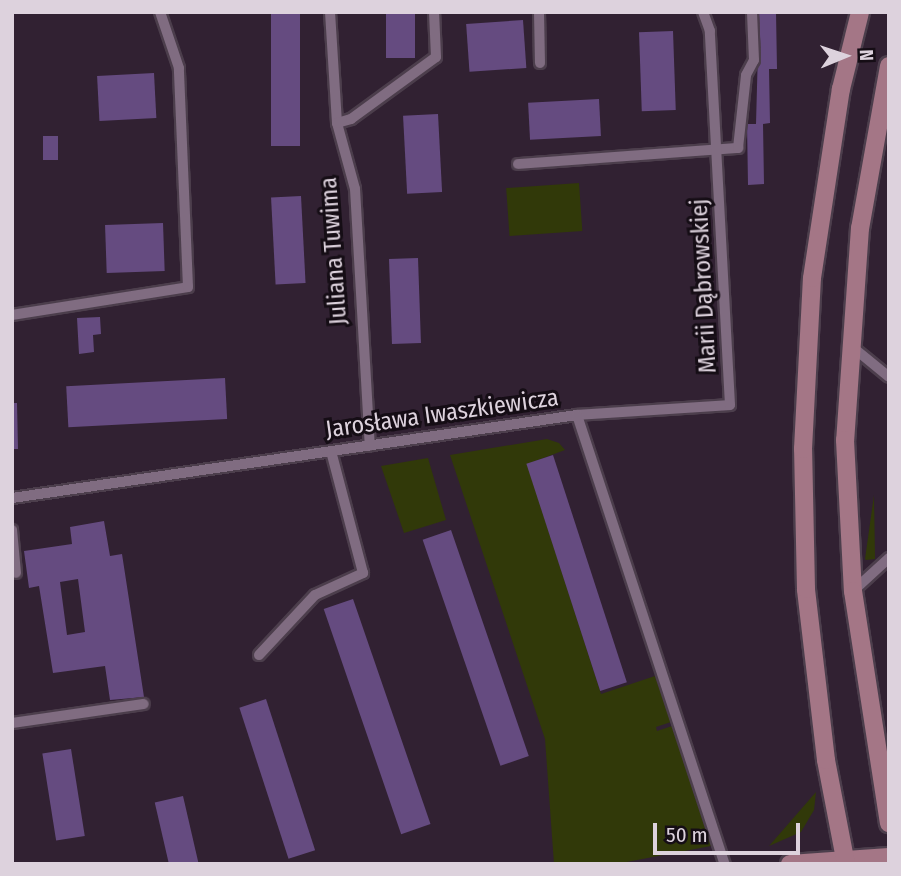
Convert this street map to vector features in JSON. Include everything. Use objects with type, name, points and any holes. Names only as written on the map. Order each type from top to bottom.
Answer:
[{"type":"main road","points":[[845,861],[827,760],[806,589],[803,449],[812,278],[841,89],[860,12]]},
{"type":"main road","points":[[889,66],[860,228],[849,344],[845,440],[853,591],[889,823]]},
{"type":"main road","points":[[790,864],[889,858]]},
{"type":"lane","points":[[12,315],[188,287],[179,68],[160,12]]},
{"type":"lane","name":"Juliana Tuwima","points":[[330,12],[337,123],[355,190],[370,446]]},
{"type":"lane","points":[[337,123],[351,119],[436,57],[434,12]]},
{"type":"lane","points":[[539,12],[540,63]]},
{"type":"lane","name":"Marii Dąbrowskiej","points":[[577,415],[730,405],[710,31],[703,12]]},
{"type":"lane","points":[[518,164],[738,148],[746,75],[754,60],[752,12]]},
{"type":"lane","points":[[849,344],[889,377]]},
{"type":"lane","name":"Jarosława Iwaszkiewicza","points":[[12,498],[577,415],[725,864]]},
{"type":"lane","points":[[259,655],[315,594],[363,573],[331,451]]},
{"type":"lane","points":[[12,530],[16,573]]},
{"type":"lane","points":[[853,591],[889,558]]},
{"type":"lane","points":[[12,723],[145,704]]},
{"type":"green space","points":[[579,183],[582,231],[510,236],[506,188]]},
{"type":"green space","points":[[547,439],[559,443],[565,450],[527,464],[601,694],[655,676],[671,722],[656,727],[657,731],[672,726],[711,846],[616,864],[554,864],[545,739],[450,455]]},
{"type":"green space","points":[[428,458],[446,520],[404,533],[381,466]]},
{"type":"green space","points":[[874,495],[875,559],[866,560],[865,559]]},
{"type":"green space","points":[[816,792],[814,810],[801,832],[769,846]]},
{"type":"building","points":[[271,12],[300,12],[300,146],[271,146]]},
{"type":"building","points":[[386,12],[415,12],[415,58],[386,58]]},
{"type":"building","points":[[759,12],[776,12],[777,69],[769,69],[770,123],[763,124],[764,184],[748,185],[747,124],[756,124]]},
{"type":"building","points":[[523,20],[526,68],[469,72],[466,24]]},
{"type":"building","points":[[673,31],[676,110],[642,111],[639,32]]},
{"type":"building","points":[[154,73],[156,118],[99,121],[97,76]]},
{"type":"building","points":[[599,99],[601,136],[530,140],[528,103]]},
{"type":"building","points":[[438,114],[442,192],[407,194],[403,116]]},
{"type":"building","points":[[43,136],[58,136],[58,160],[43,160]]},
{"type":"building","points":[[301,196],[306,283],[276,284],[271,198]]},
{"type":"building","points":[[163,223],[165,271],[107,273],[105,225]]},
{"type":"building","points":[[418,258],[421,343],[392,344],[389,259]]},
{"type":"building","points":[[100,317],[101,334],[93,335],[94,352],[79,354],[77,318]]},
{"type":"building","points":[[225,378],[227,419],[68,427],[66,386]]},
{"type":"building","points":[[12,403],[17,403],[18,449],[12,449]]},
{"type":"building","points":[[553,455],[627,682],[600,691],[526,464]]},
{"type":"building","points":[[104,521],[110,556],[122,554],[144,697],[110,700],[105,666],[53,673],[39,586],[29,588],[24,551],[72,544],[70,527]],"holes":[[[78,579],[85,632],[67,635],[60,582]]]},
{"type":"building","points":[[451,530],[529,756],[500,766],[423,540]]},
{"type":"building","points":[[353,599],[430,824],[401,834],[324,609]]},
{"type":"building","points":[[266,699],[315,850],[289,859],[239,708]]},
{"type":"building","points":[[71,749],[85,836],[56,840],[42,754]]},
{"type":"building","points":[[183,796],[199,864],[169,864],[155,803]]}]
